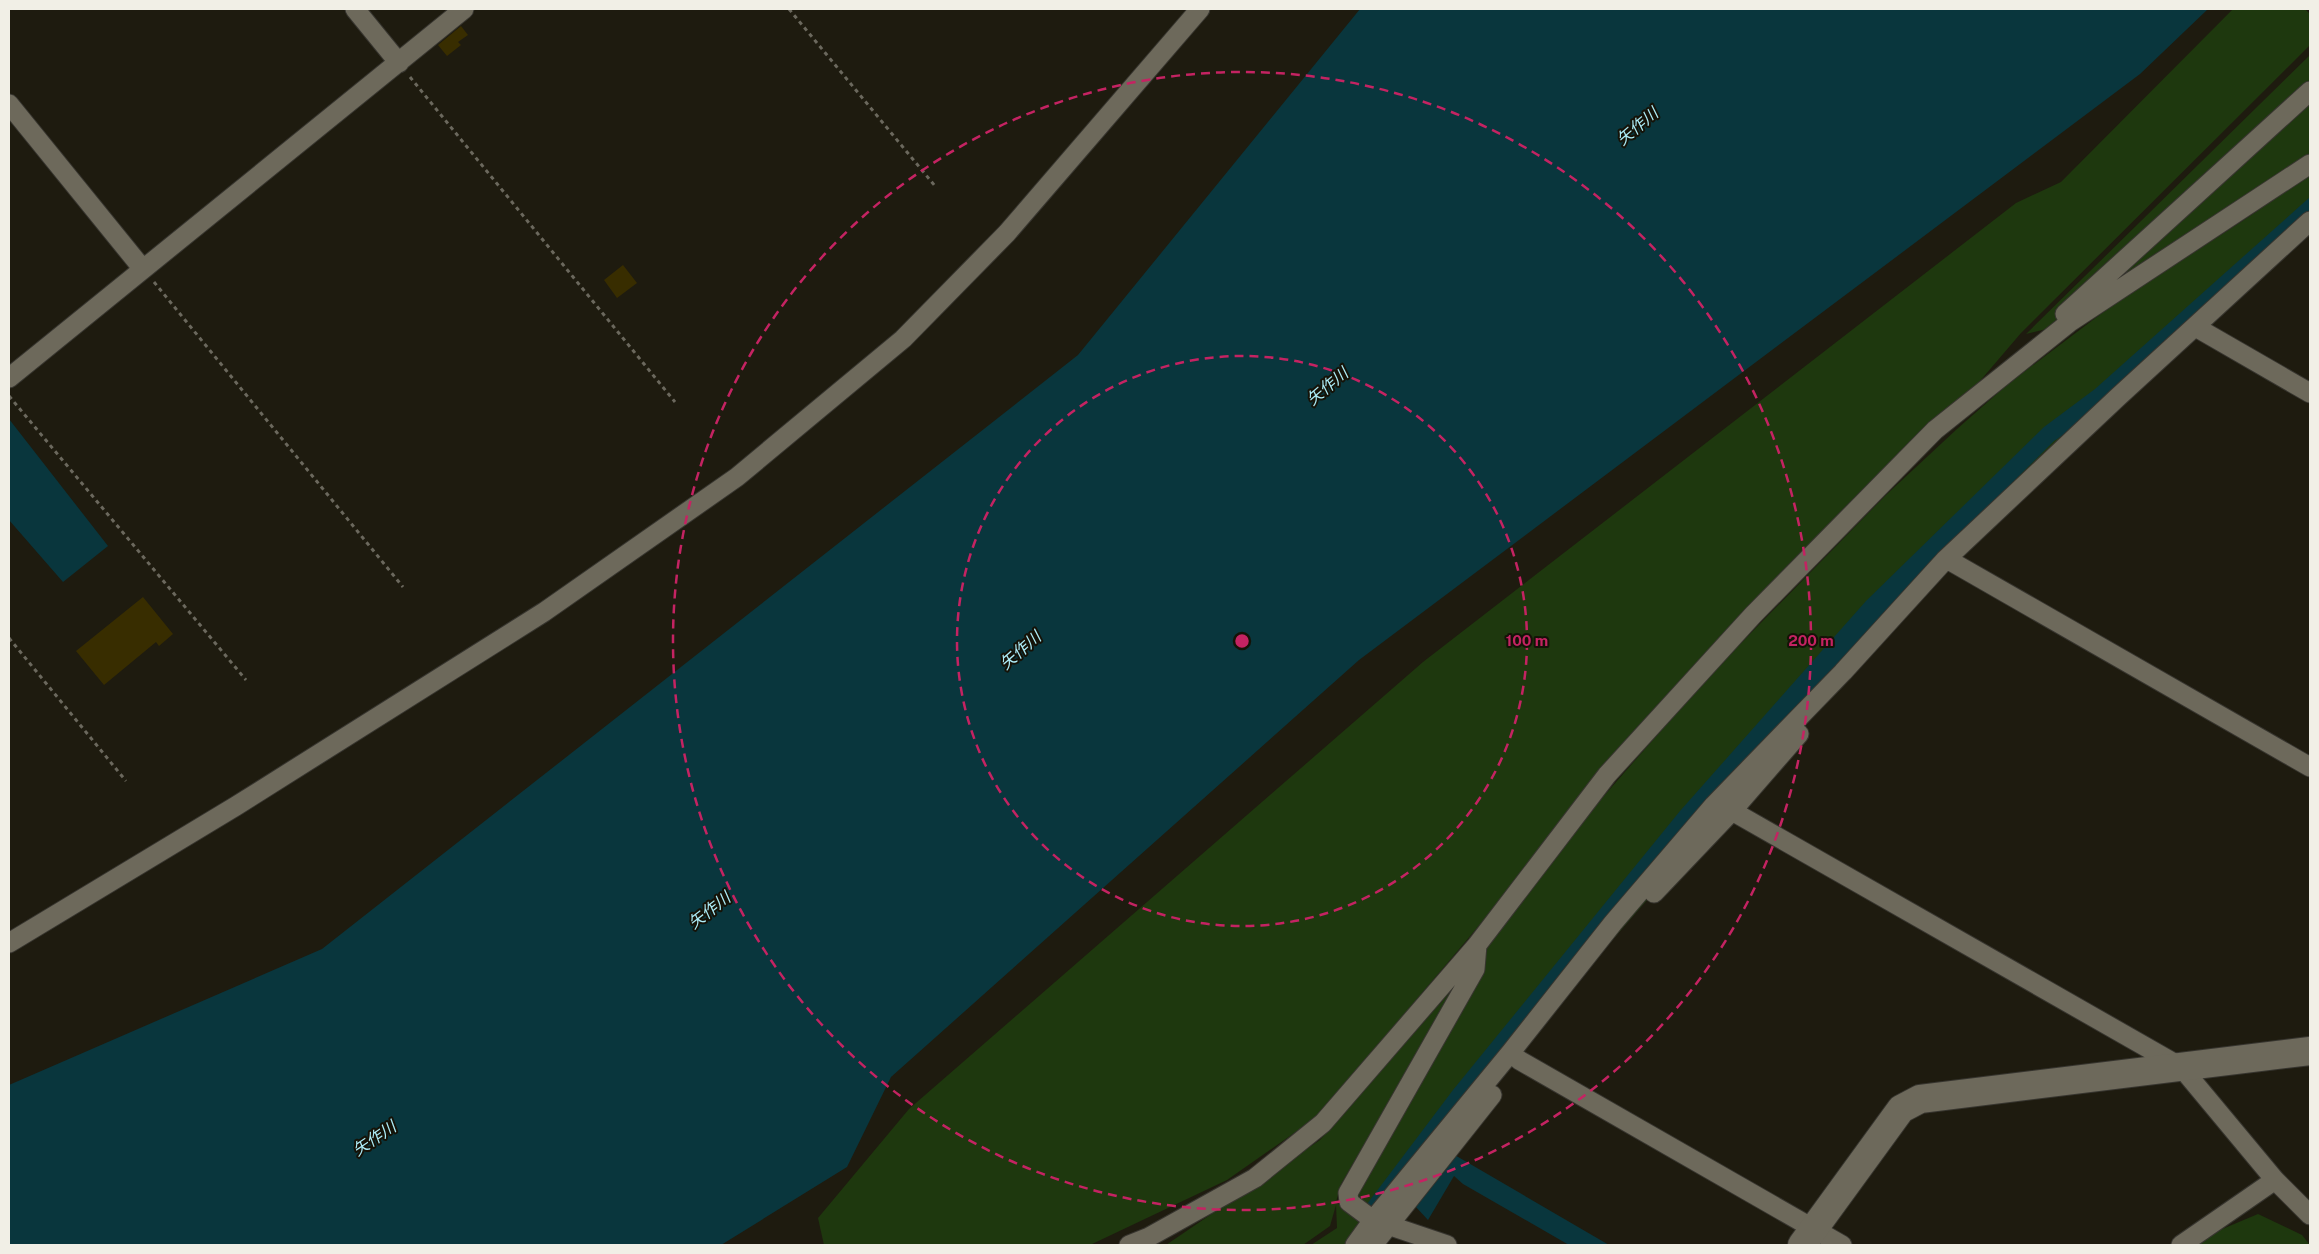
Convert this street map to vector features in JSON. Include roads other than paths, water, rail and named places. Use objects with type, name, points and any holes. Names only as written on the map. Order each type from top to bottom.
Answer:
[{"type":"street","points":[[355,9],[399,63]]},
{"type":"street","points":[[9,378],[142,268],[464,9]]},
{"type":"street","points":[[9,943],[236,806],[544,612],[737,477],[903,339],[924,318],[1008,233],[1200,9]]},
{"type":"street","points":[[2046,341],[2053,324],[2310,91]]},
{"type":"street","points":[[9,104],[142,268]]},
{"type":"street","points":[[1129,1245],[1149,1237],[1255,1178],[1323,1123],[1477,944],[1607,775],[1753,615],[1935,430],[2070,322],[2310,164]]},
{"type":"street","points":[[1373,1245],[1381,1222],[1505,1059],[1613,923],[1714,805],[1843,672],[1945,560],[2147,370],[2310,221]]},
{"type":"street","points":[[1356,1245],[1381,1222],[1519,1060],[1624,925],[1732,811],[1952,562],[2199,329],[2310,231]]},
{"type":"street","points":[[2199,329],[2310,392]]},
{"type":"street","points":[[1952,562],[2310,767]]},
{"type":"street","points":[[1732,811],[2180,1067],[2275,1180],[2310,1215]]},
{"type":"street","points":[[1447,1245],[1381,1222],[1360,1212],[1349,1202],[1348,1193],[1475,969],[1477,944]]},
{"type":"street","points":[[1808,1237],[1901,1109],[1920,1099],[2310,1052]]},
{"type":"street","points":[[1519,1060],[1808,1237],[1842,1245]]},
{"type":"street","points":[[2182,1245],[2275,1180]]},
{"type":"water","name":"矢作川","points":[[1360,9],[2208,9],[2140,74],[1359,660],[891,1077],[847,1167],[721,1245],[9,1245],[9,1085],[322,949],[1078,355]]},
{"type":"water","points":[[2310,197],[2310,217],[2081,423],[2054,441],[1977,518],[1809,694],[1376,1212],[1367,1204],[1453,1090],[1680,811],[1866,601],[2044,427],[2095,389]]},
{"type":"water","points":[[9,419],[108,546],[63,582],[9,520]]},
{"type":"water","points":[[1453,1154],[1609,1245],[1569,1245],[1463,1184],[1454,1176],[1428,1220],[1415,1206]]}]
